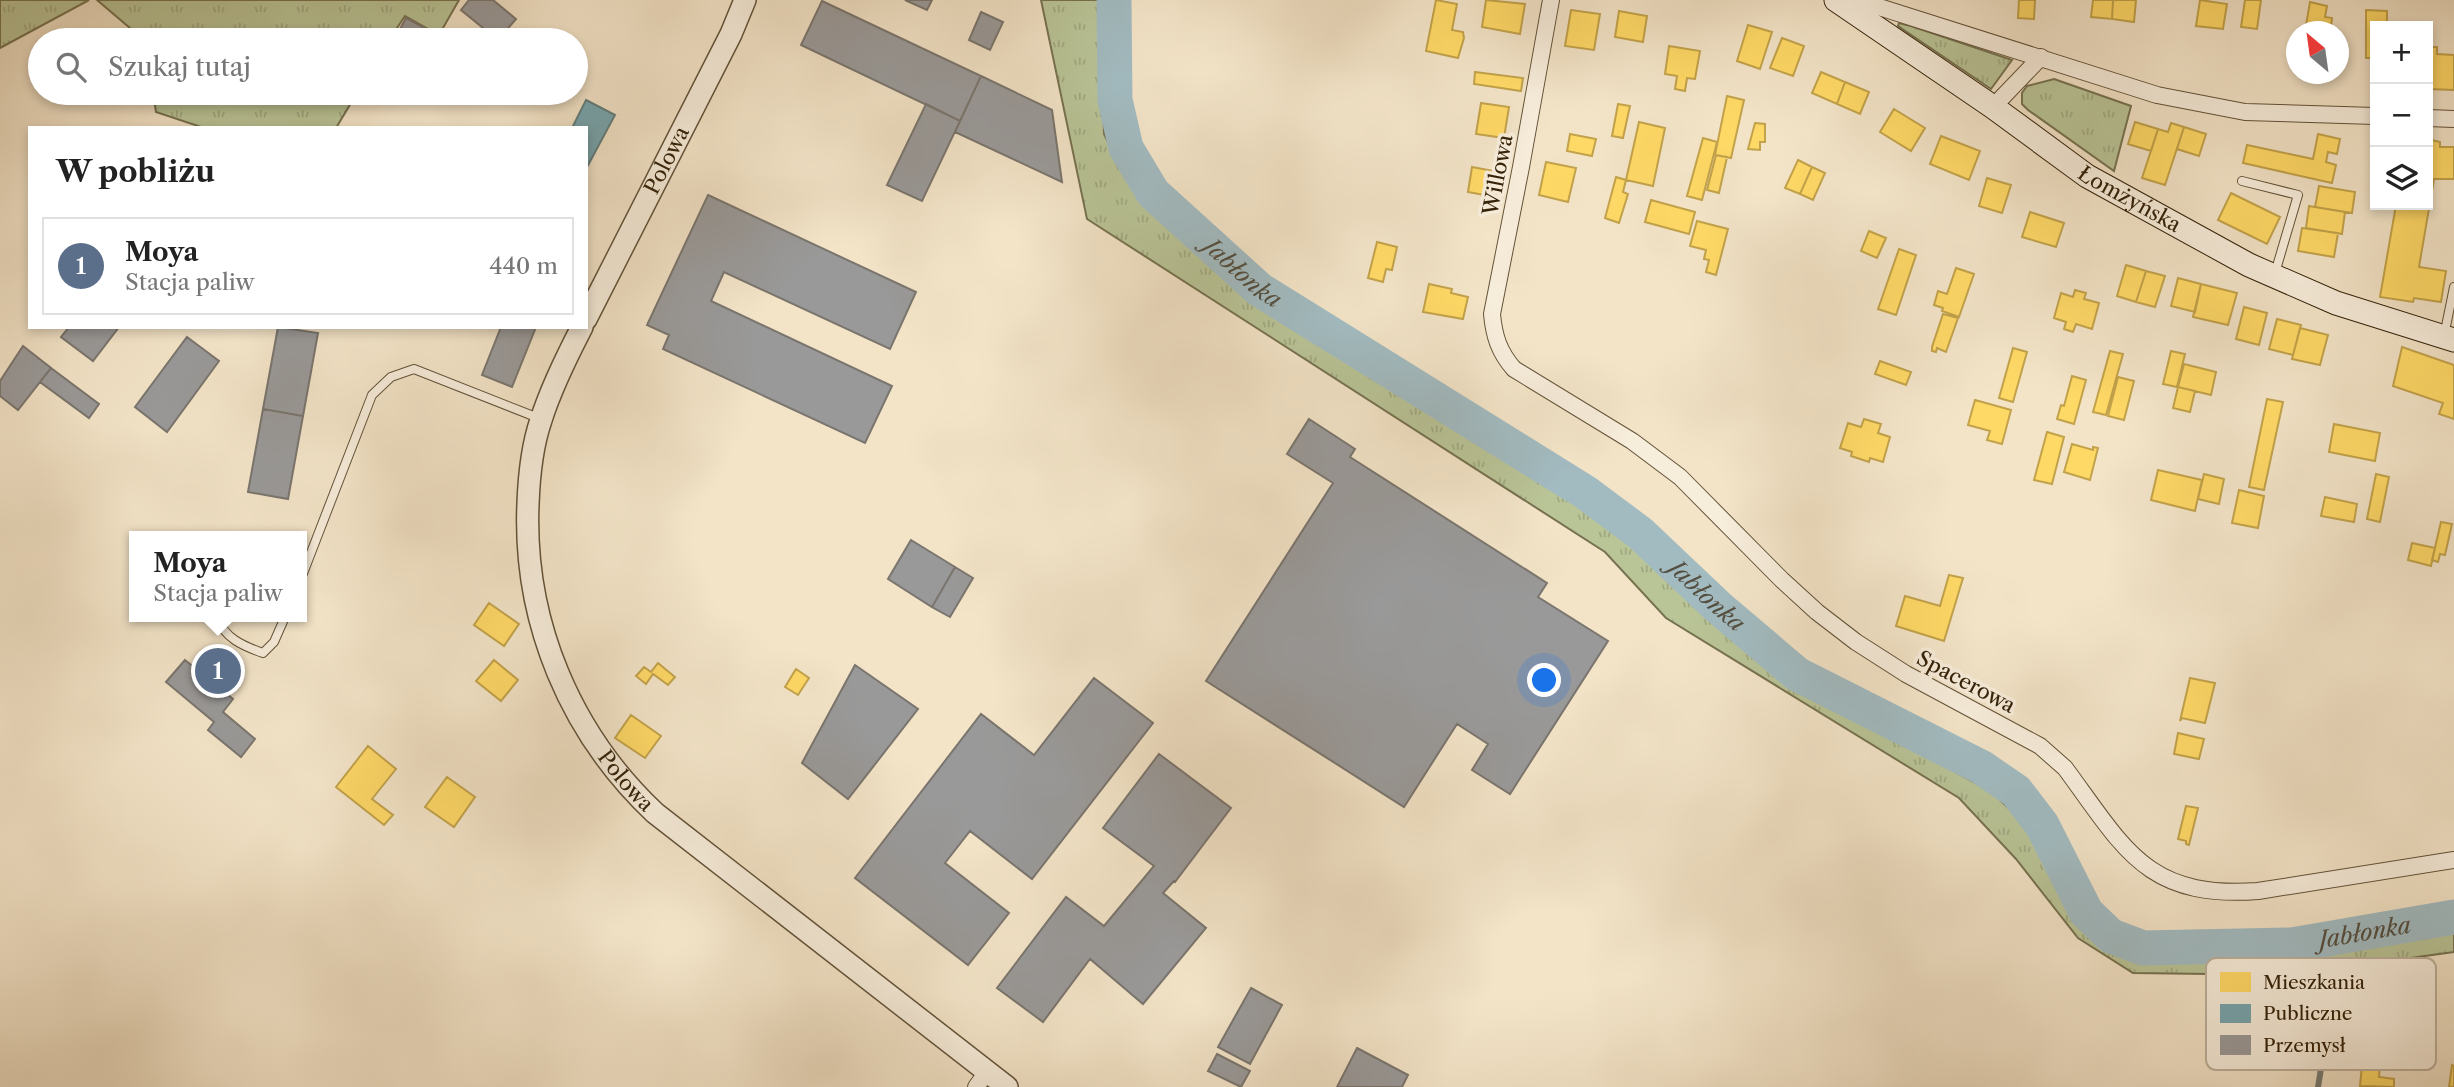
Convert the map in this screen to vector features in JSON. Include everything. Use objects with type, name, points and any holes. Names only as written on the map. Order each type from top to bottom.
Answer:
[{"type":"main road","name":"Łomżyńska","points":[[1836,0],[1993,107],[2087,176],[2249,265],[2336,303],[2449,339]]},
{"type":"street","name":"Polowa","points":[[588,315],[731,34],[745,0]]},
{"type":"street","name":"Willowa","points":[[1503,356],[1494,337],[1492,314],[1551,0]]},
{"type":"street","points":[[1857,0],[2157,95],[2245,112],[2370,116]]},
{"type":"street","points":[[1993,107],[2041,57]]},
{"type":"street","points":[[2433,118],[2454,119]]},
{"type":"street","name":"Polowa","points":[[581,329],[541,419],[533,456],[527,525],[529,565],[536,607],[549,652],[573,708],[621,779],[655,813],[981,1079],[1007,1087]]},
{"type":"street","name":"Spacerowa","points":[[1503,356],[1514,369],[1632,441],[1680,477],[1782,580],[1856,642],[1906,674],[2021,735],[2053,756],[2136,860],[2167,879],[2178,884],[2228,893],[2258,891],[2454,860]]},
{"type":"lane","points":[[2242,181],[2298,195],[2274,276]]},
{"type":"lane","points":[[2449,339],[2454,287]]},
{"type":"lane","points":[[307,563],[372,395],[391,377],[414,369],[541,419]]},
{"type":"lane","points":[[219,622],[221,629],[243,646],[263,653],[274,642],[283,622]]},
{"type":"green space","points":[[0,0],[89,0],[37,28],[28,28],[28,33],[0,48]]},
{"type":"green space","points":[[97,0],[459,0],[443,28],[426,28],[405,16],[397,28],[130,28]]},
{"type":"green space","points":[[1041,0],[1098,0],[1104,134],[1130,186],[1212,266],[1616,526],[1654,557],[1713,623],[1788,680],[1992,792],[2031,830],[2080,922],[2105,941],[2136,952],[2276,958],[2206,958],[2206,974],[2133,973],[2078,938],[2016,859],[1959,798],[1666,618],[1605,552],[1087,219]]},
{"type":"green space","points":[[1899,23],[2012,60],[1991,89],[1898,26]]},
{"type":"green space","points":[[2054,79],[2131,106],[2114,171],[2022,104],[2022,93],[2027,86]]},
{"type":"green space","points":[[155,105],[350,105],[337,126],[198,126],[156,112]]},
{"type":"green space","points":[[2454,931],[2454,952],[2410,958],[2276,958]]},
{"type":"building: Mieszkania","points":[[1436,0],[1457,4],[1452,30],[1463,32],[1464,38],[1458,58],[1426,51]]},
{"type":"building: Mieszkania","points":[[1486,0],[1525,4],[1520,34],[1482,27]]},
{"type":"building: Mieszkania","points":[[2019,0],[2035,0],[2034,19],[2018,18]]},
{"type":"building: Mieszkania","points":[[2093,0],[2113,0],[2112,19],[2091,17]]},
{"type":"building: Mieszkania","points":[[2113,0],[2136,0],[2134,22],[2112,19]]},
{"type":"building: Mieszkania","points":[[2200,0],[2227,4],[2223,29],[2196,26]]},
{"type":"building: Mieszkania","points":[[2245,0],[2261,0],[2257,29],[2241,27]]},
{"type":"building: Mieszkania","points":[[2310,2],[2327,6],[2325,17],[2332,18],[2332,21],[2307,21]]},
{"type":"building: Mieszkania","points":[[1571,10],[1600,14],[1594,50],[1565,46]]},
{"type":"building: Mieszkania","points":[[2366,10],[2387,11],[2387,21],[2370,21],[2370,58],[2366,58]]},
{"type":"building: Mieszkania","points":[[1619,11],[1647,16],[1643,42],[1615,37]]},
{"type":"building: Mieszkania","points":[[1748,25],[1772,32],[1760,69],[1737,61]]},
{"type":"building: Mieszkania","points":[[1782,38],[1804,46],[1793,76],[1770,68]]},
{"type":"building: Mieszkania","points":[[1669,46],[1700,51],[1695,79],[1687,78],[1685,91],[1675,89],[1677,76],[1665,74]]},
{"type":"building: Mieszkania","points":[[2433,47],[2437,47],[2437,54],[2454,55],[2454,90],[2433,89]]},
{"type":"building: Mieszkania","points":[[1475,72],[1523,78],[1521,91],[1474,84]]},
{"type":"building: Mieszkania","points":[[1821,72],[1845,82],[1837,104],[1812,93]]},
{"type":"building: Mieszkania","points":[[1845,82],[1869,92],[1860,114],[1837,104]]},
{"type":"building: Mieszkania","points":[[1727,96],[1744,100],[1731,158],[1715,155]]},
{"type":"building: Mieszkania","points":[[1481,103],[1509,107],[1504,138],[1476,134]]},
{"type":"building: Mieszkania","points":[[1618,104],[1630,106],[1623,138],[1612,136]]},
{"type":"building: Mieszkania","points":[[1894,109],[1925,128],[1911,151],[1880,132]]},
{"type":"building: Mieszkania","points":[[1639,122],[1665,128],[1653,186],[1626,180]]},
{"type":"building: Mieszkania","points":[[2135,122],[2158,129],[2151,151],[2128,144]]},
{"type":"building: Mieszkania","points":[[1755,123],[1765,124],[1765,142],[1760,142],[1760,150],[1748,149]]},
{"type":"building: Mieszkania","points":[[2171,123],[2184,127],[2165,185],[2142,178],[2158,129],[2168,132]]},
{"type":"building: Mieszkania","points":[[2184,127],[2206,134],[2199,156],[2177,149]]},
{"type":"building: Mieszkania","points":[[1570,134],[1596,139],[1592,156],[1567,151]]},
{"type":"building: Mieszkania","points":[[2318,134],[2340,139],[2337,154],[2328,152],[2326,162],[2336,165],[2332,183],[2243,163],[2247,145],[2313,159]]},
{"type":"building: Mieszkania","points":[[1941,136],[1980,151],[1969,180],[1930,164]]},
{"type":"building: Mieszkania","points":[[1703,138],[1717,142],[1702,200],[1687,196]]},
{"type":"building: Mieszkania","points":[[2433,140],[2440,142],[2440,147],[2454,147],[2454,179],[2434,179],[2433,185]]},
{"type":"building: Mieszkania","points":[[1716,155],[1727,157],[1719,193],[1707,190]]},
{"type":"building: Mieszkania","points":[[1798,160],[1812,167],[1800,194],[1785,188]]},
{"type":"building: Mieszkania","points":[[1546,162],[1576,168],[1568,202],[1539,195]]},
{"type":"building: Mieszkania","points":[[1472,167],[1499,172],[1495,197],[1468,192]]},
{"type":"building: Mieszkania","points":[[1812,167],[1825,173],[1813,200],[1800,194]]},
{"type":"building: Mieszkania","points":[[1616,177],[1626,180],[1623,192],[1628,194],[1619,223],[1605,218]]},
{"type":"building: Mieszkania","points":[[1987,178],[2011,185],[2002,213],[1979,206]]},
{"type":"building: Mieszkania","points":[[2319,186],[2355,192],[2352,213],[2315,207]]},
{"type":"building: Mieszkania","points":[[2231,193],[2280,217],[2267,244],[2218,220]]},
{"type":"building: Mieszkania","points":[[1651,200],[1695,212],[1689,234],[1645,222]]},
{"type":"building: Mieszkania","points":[[2309,206],[2345,212],[2342,234],[2306,228]]},
{"type":"building: Mieszkania","points":[[2395,210],[2429,210],[2419,267],[2446,271],[2441,302],[2414,298],[2413,302],[2380,297]]},
{"type":"building: Mieszkania","points":[[2030,212],[2064,223],[2056,247],[2022,237]]},
{"type":"building: Mieszkania","points":[[1697,221],[1728,229],[1716,275],[1706,272],[1709,260],[1704,259],[1706,250],[1690,246]]},
{"type":"building: Mieszkania","points":[[2302,228],[2338,233],[2334,257],[2298,251]]},
{"type":"building: Mieszkania","points":[[1869,231],[1886,238],[1877,258],[1861,251]]},
{"type":"building: Mieszkania","points":[[1377,242],[1397,247],[1392,270],[1386,269],[1383,282],[1368,278]]},
{"type":"building: Mieszkania","points":[[1899,249],[1916,255],[1896,315],[1878,309]]},
{"type":"building: Mieszkania","points":[[2126,265],[2146,271],[2136,302],[2117,296]]},
{"type":"building: Mieszkania","points":[[1956,268],[1974,274],[1959,317],[1934,305],[1938,291],[1947,294]]},
{"type":"building: Mieszkania","points":[[2146,271],[2165,276],[2155,307],[2136,302]]},
{"type":"building: Mieszkania","points":[[2178,278],[2201,284],[2195,312],[2171,306]]},
{"type":"building: Mieszkania","points":[[1429,284],[1452,289],[1451,293],[1468,297],[1463,319],[1423,312]]},
{"type":"building: Mieszkania","points":[[2201,284],[2237,293],[2228,325],[2193,317]]},
{"type":"building: Mieszkania","points":[[2075,290],[2086,293],[2084,299],[2099,303],[2092,329],[2076,324],[2073,332],[2064,329],[2066,322],[2054,318],[2061,293],[2073,297]]},
{"type":"building: Mieszkania","points":[[2244,307],[2267,313],[2259,345],[2236,339]]},
{"type":"building: Mieszkania","points":[[1943,314],[1958,318],[1946,352],[1937,348],[1936,352],[1932,351],[1932,347]]},
{"type":"building: Mieszkania","points":[[2277,319],[2301,325],[2293,355],[2269,349]]},
{"type":"building: Mieszkania","points":[[2300,328],[2328,335],[2320,365],[2292,359]]},
{"type":"building: Mieszkania","points":[[2402,347],[2454,365],[2454,419],[2439,414],[2443,403],[2393,386]]},
{"type":"building: Mieszkania","points":[[2013,348],[2027,352],[2013,402],[1999,398]]},
{"type":"building: Mieszkania","points":[[2110,351],[2123,354],[2106,415],[2093,412]]},
{"type":"building: Mieszkania","points":[[2171,351],[2185,354],[2177,387],[2163,384]]},
{"type":"building: Mieszkania","points":[[1880,361],[1911,372],[1906,385],[1875,374]]},
{"type":"building: Mieszkania","points":[[2184,364],[2216,372],[2211,395],[2178,387]]},
{"type":"building: Mieszkania","points":[[2072,376],[2086,380],[2074,424],[2057,419],[2061,405],[2064,406]]},
{"type":"building: Mieszkania","points":[[2118,377],[2134,381],[2124,420],[2108,416]]},
{"type":"building: Mieszkania","points":[[2178,387],[2195,391],[2190,412],[2173,408]]},
{"type":"building: Mieszkania","points":[[2267,399],[2283,402],[2264,490],[2249,487]]},
{"type":"building: Mieszkania","points":[[1975,400],[2011,410],[2002,444],[1987,440],[1990,431],[1968,425]]},
{"type":"building: Mieszkania","points":[[1864,419],[1881,424],[1878,433],[1890,437],[1883,462],[1870,458],[1869,462],[1851,456],[1852,452],[1840,448],[1848,423],[1861,427]]},
{"type":"building: Mieszkania","points":[[2334,424],[2380,433],[2375,461],[2329,452]]},
{"type":"building: Mieszkania","points":[[2047,432],[2064,437],[2052,484],[2034,480]]},
{"type":"building: Mieszkania","points":[[2072,444],[2093,450],[2093,447],[2098,448],[2090,480],[2064,472]]},
{"type":"building: Mieszkania","points":[[2158,470],[2202,480],[2195,511],[2151,500]]},
{"type":"building: Mieszkania","points":[[2204,474],[2224,479],[2219,504],[2198,499]]},
{"type":"building: Mieszkania","points":[[2376,474],[2389,477],[2380,522],[2367,519]]},
{"type":"building: Mieszkania","points":[[2239,490],[2264,496],[2258,528],[2232,523]]},
{"type":"building: Mieszkania","points":[[2325,497],[2357,504],[2354,522],[2321,516]]},
{"type":"building: Mieszkania","points":[[2441,522],[2452,524],[2445,555],[2440,554],[2438,562],[2432,560]]},
{"type":"building: Mieszkania","points":[[2412,543],[2435,548],[2431,566],[2408,560]]},
{"type":"building: Mieszkania","points":[[1949,575],[1963,578],[1944,641],[1896,626],[1905,596],[1940,606]]},
{"type":"building: Mieszkania","points":[[489,603],[519,624],[504,646],[474,625]]},
{"type":"building: Mieszkania","points":[[494,660],[518,680],[501,701],[476,681]]},
{"type":"building: Mieszkania","points":[[658,663],[675,677],[668,685],[653,674],[646,684],[636,676],[644,667],[651,672]]},
{"type":"building: Mieszkania","points":[[796,669],[809,678],[798,695],[785,687]]},
{"type":"building: Mieszkania","points":[[2190,678],[2215,683],[2205,723],[2182,718],[2180,721]]},
{"type":"building: Mieszkania","points":[[631,715],[661,736],[645,758],[615,738]]},
{"type":"building: Mieszkania","points":[[2178,733],[2204,739],[2199,759],[2174,754]]},
{"type":"building: Mieszkania","points":[[368,746],[396,769],[372,799],[393,815],[384,825],[336,787]]},
{"type":"building: Mieszkania","points":[[447,777],[475,797],[454,827],[425,807]]},
{"type":"building: Mieszkania","points":[[2186,806],[2198,808],[2189,845],[2178,839]]},
{"type":"building: Mieszkania","points":[[2452,1065],[2454,1087],[2449,1087]]},
{"type":"building: Mieszkania","points":[[2362,1070],[2380,1070],[2379,1077],[2394,1079],[2394,1087],[2360,1086]]},
{"type":"building: Publiczne","points":[[588,101],[615,115],[588,165],[588,126],[573,126]]},
{"type":"building: Przemysł","points":[[469,0],[493,0],[516,19],[508,28],[483,28],[461,10]]},
{"type":"building: Przemysł","points":[[905,0],[932,0],[927,10]]},
{"type":"building: Przemysł","points":[[822,1],[981,76],[960,121],[801,45]]},
{"type":"building: Przemysł","points":[[981,12],[1003,22],[990,50],[969,40]]},
{"type":"building: Przemysł","points":[[406,18],[423,27],[422,28],[401,28]]},
{"type":"building: Przemysł","points":[[981,76],[1052,110],[1062,182],[955,132]]},
{"type":"building: Przemysł","points":[[926,104],[960,121],[922,201],[887,185]]},
{"type":"building: Przemysł","points":[[708,195],[916,292],[890,349],[724,272],[711,301],[892,386],[865,443],[663,349],[669,335],[647,325]]},
{"type":"building: Przemysł","points":[[67,329],[117,329],[93,361],[61,337]]},
{"type":"building: Przemysł","points":[[278,329],[318,333],[303,416],[263,409]]},
{"type":"building: Przemysł","points":[[500,329],[535,329],[512,387],[482,375]]},
{"type":"building: Przemysł","points":[[187,337],[219,361],[167,432],[135,407]]},
{"type":"building: Przemysł","points":[[23,346],[51,368],[18,410],[0,396],[0,381]]},
{"type":"building: Przemysł","points":[[51,368],[99,404],[89,418],[40,382]]},
{"type":"building: Przemysł","points":[[263,409],[303,416],[288,499],[248,492]]},
{"type":"building: Przemysł","points":[[1309,419],[1355,449],[1350,457],[1547,583],[1538,597],[1608,641],[1510,794],[1472,770],[1488,744],[1457,724],[1404,807],[1206,681],[1333,483],[1287,454]]},
{"type":"building: Przemysł","points":[[911,540],[955,567],[932,607],[888,579]]},
{"type":"building: Przemysł","points":[[955,567],[973,578],[950,617],[932,607]]},
{"type":"building: Przemysł","points":[[185,660],[233,699],[223,712],[255,739],[241,757],[208,730],[214,722],[166,682]]},
{"type":"building: Przemysł","points":[[855,665],[918,709],[848,799],[802,763]]},
{"type":"building: Przemysł","points":[[1094,678],[1153,723],[1032,879],[970,831],[945,863],[1009,913],[968,965],[855,878],[981,714],[1034,755]]},
{"type":"building: Przemysł","points":[[1159,754],[1231,808],[1175,882],[1163,893],[1206,928],[1143,1004],[1090,959],[1043,1022],[997,988],[1066,897],[1104,926],[1154,866],[1103,828]]},
{"type":"building: Przemysł","points":[[1251,988],[1282,1005],[1250,1064],[1218,1047]]},
{"type":"building: Przemysł","points":[[1357,1048],[1408,1075],[1402,1087],[1337,1087]]},
{"type":"building: Przemysł","points":[[1217,1054],[1250,1071],[1241,1087],[1208,1071]]},
{"type":"waterway","name":"Jabłonka","points":[[1114,0],[1115,100],[1126,148],[1153,193],[1260,290],[1585,492],[1640,533],[1717,606],[1797,674],[1981,767],[2016,791],[2042,825],[2086,912],[2111,936],[2143,948],[2292,945],[2454,917]]},
{"type":"waterway","points":[[2292,945],[2301,958]]},
{"type":"waterway","points":[[2318,1087],[2321,1070]]},
{"type":"place","name":"Moya","points":[[218,671]]}]
